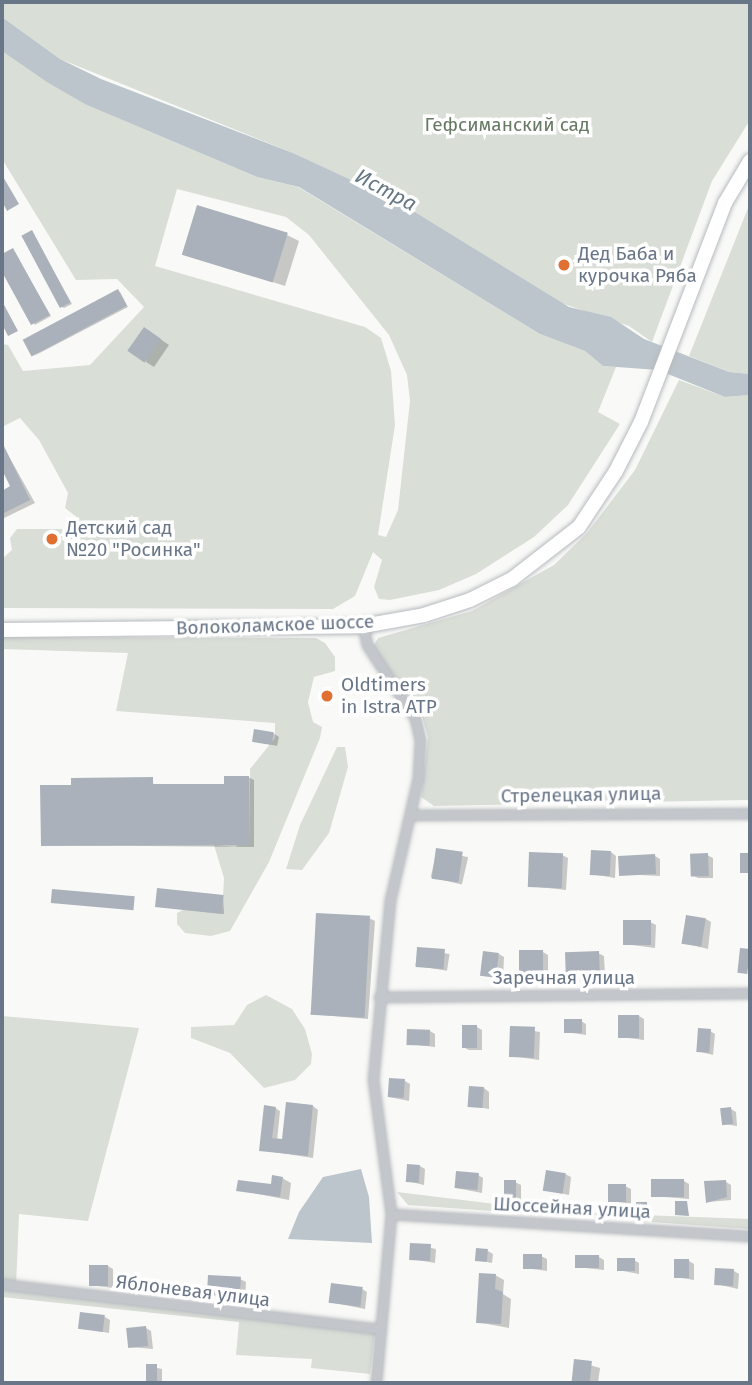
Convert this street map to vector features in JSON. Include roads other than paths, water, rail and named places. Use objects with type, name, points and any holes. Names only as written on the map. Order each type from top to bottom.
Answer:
[{"type":"main road","name":"Волоколамское шоссе","points":[[2,630],[363,626],[424,615],[470,600],[512,579],[579,527],[642,422],[725,203],[750,161]]},
{"type":"street","points":[[363,626],[367,645],[415,718],[420,740],[411,815],[390,900],[373,1079],[391,1214],[376,1383]]},
{"type":"street","name":"Стрелецкая улица","points":[[411,815],[750,813]]},
{"type":"street","name":"Заречная улица","points":[[379,997],[750,993]]},
{"type":"street","name":"Шоссейная улица","points":[[391,1214],[750,1236]]},
{"type":"street","name":"Яблоневая улица","points":[[2,1284],[380,1329]]},
{"type":"place","name":"Дед Баба и курочка Ряба","points":[[564,265]]},
{"type":"place","name":"Детский сад №20 \"Росинка\"","points":[[52,539]]},
{"type":"place","name":"Oldtimers in Istra ATP","points":[[327,696]]},
{"type":"park label","name":"Гефсиманский сад","points":[[507,125]]},
{"type":"water label","name":"Истра","points":[[386,190]]}]
